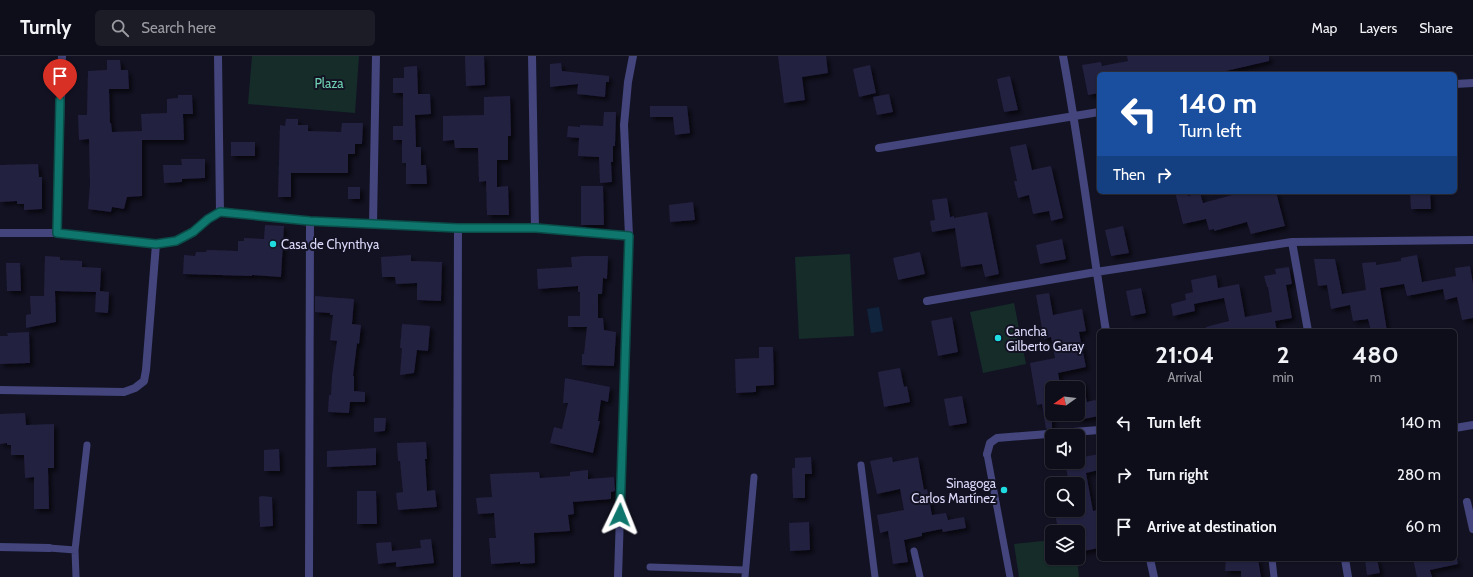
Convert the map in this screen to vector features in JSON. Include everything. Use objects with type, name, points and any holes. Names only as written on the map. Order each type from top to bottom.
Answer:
[{"type":"street","points":[[57,233],[62,56]]},
{"type":"street","points":[[218,56],[220,212]]},
{"type":"street","points":[[373,224],[376,56]]},
{"type":"street","points":[[532,56],[536,228]]},
{"type":"street","points":[[618,577],[629,236],[624,125],[628,82],[634,56]]},
{"type":"street","points":[[1063,56],[1074,115],[1096,272],[1106,329]]},
{"type":"street","points":[[1457,84],[1473,83]]},
{"type":"street","points":[[879,148],[1097,112]]},
{"type":"street","points":[[0,233],[57,233],[156,244],[176,241],[193,232],[208,219],[220,212],[310,221],[458,228],[536,228],[629,236]]},
{"type":"street","points":[[309,577],[310,221]]},
{"type":"street","points":[[457,577],[458,228]]},
{"type":"street","points":[[927,301],[1096,272],[1292,242],[1473,240]]},
{"type":"street","points":[[1292,242],[1308,329]]},
{"type":"street","points":[[0,390],[124,392],[135,388],[144,382],[156,244]]},
{"type":"street","points":[[1457,428],[1473,425]]},
{"type":"street","points":[[987,454],[990,443],[997,438],[1097,430]]},
{"type":"street","points":[[1467,502],[1473,529]]},
{"type":"street","points":[[0,547],[49,548]]},
{"type":"street","points":[[1150,561],[1154,577]]},
{"type":"street","points":[[1345,561],[1348,577]]},
{"type":"lane","points":[[76,577],[75,550],[88,445]]},
{"type":"lane","points":[[987,454],[1010,577]]},
{"type":"lane","points":[[861,465],[875,577]]},
{"type":"lane","points":[[650,567],[745,573],[754,478]]},
{"type":"lane","points":[[49,548],[75,550]]},
{"type":"lane","points":[[914,551],[920,577]]},
{"type":"lane","points":[[1272,561],[1274,577]]},
{"type":"green space","name":"Plaza","points":[[252,56],[359,56],[355,113],[248,104]]},
{"type":"green space","points":[[850,254],[854,336],[799,339],[795,257]]},
{"type":"green space","name":"Cancha Gilberto Garay","points":[[1014,303],[1026,364],[983,373],[970,312]]},
{"type":"green space","points":[[1045,541],[1045,565],[1078,565],[1079,577],[1019,577],[1014,544]]},
{"type":"water","points":[[879,307],[883,331],[871,333],[867,309]]},
{"type":"building","points":[[465,56],[484,56],[485,85],[466,86]]},
{"type":"building","points":[[778,56],[826,56],[828,73],[802,77],[805,100],[784,103]]},
{"type":"building","points":[[1127,56],[1269,56],[1269,61],[1222,72],[1097,72],[1097,93],[1088,95],[1082,65],[1101,62],[1102,66],[1128,61]]},
{"type":"building","points":[[107,60],[120,60],[121,70],[128,70],[129,89],[109,89],[110,123],[112,132],[142,131],[141,114],[167,113],[167,99],[178,98],[178,95],[192,95],[193,114],[183,114],[184,140],[142,140],[142,196],[127,197],[124,209],[112,207],[111,212],[88,209],[90,185],[89,139],[79,140],[78,115],[87,115],[88,71],[107,70]]},
{"type":"building","points":[[561,63],[562,71],[609,76],[609,82],[606,82],[605,97],[577,94],[578,84],[550,87],[550,64]]},
{"type":"building","points":[[870,65],[876,93],[859,97],[853,69]]},
{"type":"building","points":[[417,66],[418,94],[430,94],[431,114],[415,115],[416,147],[421,147],[421,165],[426,165],[427,184],[406,184],[406,163],[402,163],[402,140],[393,140],[393,126],[403,126],[403,93],[393,93],[393,78],[404,78],[404,67]]},
{"type":"building","points":[[1010,76],[1018,110],[1004,112],[997,79]]},
{"type":"building","points":[[889,94],[893,112],[877,115],[873,97]]},
{"type":"building","points":[[510,96],[511,136],[508,136],[508,160],[497,160],[497,187],[508,186],[509,215],[487,215],[486,181],[479,182],[478,148],[455,148],[454,140],[443,141],[443,116],[484,115],[484,97]]},
{"type":"building","points":[[650,106],[687,106],[690,133],[675,135],[673,117],[650,117]]},
{"type":"building","points":[[604,112],[616,112],[615,146],[613,146],[613,162],[611,162],[612,182],[600,183],[599,157],[578,156],[579,138],[567,137],[568,126],[603,126]]},
{"type":"building","points":[[286,119],[298,119],[298,125],[308,125],[308,131],[341,132],[342,123],[363,123],[362,144],[355,144],[355,154],[348,154],[348,173],[291,173],[291,197],[278,197],[280,125],[285,126]]},
{"type":"building","points":[[231,142],[255,142],[255,156],[231,156]]},
{"type":"building","points":[[1026,144],[1032,170],[1051,166],[1063,218],[1051,221],[1049,211],[1033,214],[1029,195],[1018,198],[1014,181],[1017,181],[1010,147]]},
{"type":"building","points":[[181,159],[205,159],[205,178],[182,179],[182,182],[164,183],[163,165],[182,165]]},
{"type":"building","points":[[38,164],[39,177],[42,177],[42,209],[24,210],[24,204],[17,204],[17,201],[0,202],[0,165]]},
{"type":"building","points":[[581,186],[603,186],[604,225],[581,225]]},
{"type":"building","points":[[348,187],[360,187],[360,199],[348,199]]},
{"type":"building","points":[[1176,194],[1188,194],[1188,196],[1200,194],[1203,203],[1236,194],[1277,194],[1285,226],[1251,234],[1247,222],[1214,231],[1214,229],[1209,230],[1206,219],[1183,224]]},
{"type":"building","points":[[1410,194],[1430,194],[1431,209],[1411,209]]},
{"type":"building","points":[[947,198],[950,217],[954,216],[954,218],[987,212],[999,274],[985,277],[982,264],[961,267],[955,228],[932,232],[930,221],[935,220],[932,200]]},
{"type":"building","points":[[693,202],[695,220],[670,222],[669,205]]},
{"type":"building","points":[[265,225],[284,226],[281,277],[183,274],[184,255],[195,256],[196,252],[206,252],[207,250],[238,251],[238,241],[244,241],[244,238],[264,239]]},
{"type":"building","points":[[1123,226],[1129,253],[1111,256],[1105,230]]},
{"type":"building","points":[[1062,239],[1066,259],[1040,264],[1036,245]]},
{"type":"building","points":[[920,252],[925,274],[898,280],[893,258]]},
{"type":"building","points":[[411,255],[411,261],[442,262],[441,301],[417,300],[417,283],[396,284],[395,277],[382,277],[381,257]]},
{"type":"building","points":[[1417,255],[1422,282],[1456,276],[1455,268],[1470,266],[1473,284],[1473,318],[1462,320],[1457,297],[1445,300],[1443,289],[1407,296],[1404,284],[1380,288],[1387,329],[1370,329],[1368,319],[1353,321],[1350,305],[1331,309],[1327,285],[1318,286],[1314,259],[1335,259],[1342,294],[1366,290],[1362,263],[1376,262],[1376,265],[1401,261],[1401,258]]},
{"type":"building","points":[[45,256],[60,257],[60,260],[82,261],[82,267],[101,268],[100,291],[109,292],[108,313],[95,312],[96,292],[55,291],[56,322],[26,328],[26,315],[31,314],[30,296],[44,296]]},
{"type":"building","points":[[608,256],[607,279],[603,278],[602,294],[598,294],[598,318],[603,318],[604,330],[616,332],[614,366],[582,365],[582,354],[584,354],[587,327],[568,327],[568,316],[580,316],[580,292],[578,292],[578,286],[538,289],[537,269],[572,267],[571,257]]},
{"type":"building","points":[[6,263],[20,263],[21,291],[7,291]]},
{"type":"building","points":[[1289,267],[1292,284],[1286,285],[1292,318],[1275,321],[1277,329],[1206,329],[1206,327],[1229,321],[1224,298],[1194,304],[1195,311],[1173,316],[1171,304],[1186,300],[1185,294],[1193,292],[1191,280],[1216,275],[1218,288],[1239,284],[1245,317],[1272,312],[1268,287],[1264,276],[1276,274],[1275,269]]},
{"type":"building","points":[[1141,288],[1146,313],[1131,316],[1126,291]]},
{"type":"building","points":[[1049,293],[1053,315],[1082,309],[1086,331],[1079,332],[1086,367],[1058,373],[1060,381],[1045,381],[1045,421],[1052,421],[1052,428],[1046,429],[1042,404],[1037,405],[1030,363],[1055,358],[1051,337],[1044,339],[1036,295]]},
{"type":"building","points":[[315,296],[354,299],[352,324],[361,325],[353,376],[354,391],[365,392],[365,402],[350,402],[349,413],[328,412],[337,341],[330,340],[333,315],[330,315],[330,313],[315,312]]},
{"type":"building","points":[[952,317],[958,352],[938,356],[931,321]]},
{"type":"building","points":[[402,324],[430,326],[428,351],[417,350],[414,373],[400,375],[402,348],[400,348]]},
{"type":"building","points":[[29,332],[30,363],[0,364],[0,336],[8,336],[7,333]]},
{"type":"building","points":[[759,347],[773,347],[774,385],[756,386],[756,392],[736,393],[735,359],[759,358]]},
{"type":"building","points":[[900,368],[904,387],[907,386],[910,402],[884,407],[878,372]]},
{"type":"building","points":[[565,378],[610,387],[608,402],[601,400],[598,421],[600,421],[593,453],[550,443],[554,427],[562,429],[568,403],[563,403]]},
{"type":"building","points":[[1085,392],[1087,402],[1095,400],[1097,402],[1097,416],[1085,419]]},
{"type":"building","points":[[962,396],[967,423],[949,426],[944,399]]},
{"type":"building","points":[[25,413],[26,425],[54,424],[54,468],[48,468],[49,509],[34,509],[34,477],[25,478],[24,455],[11,455],[11,445],[7,445],[7,443],[0,444],[0,414]]},
{"type":"building","points":[[374,418],[386,418],[385,431],[374,432]]},
{"type":"building","points":[[426,442],[427,459],[425,459],[427,491],[435,490],[437,507],[398,510],[396,493],[403,492],[397,443]]},
{"type":"building","points":[[376,448],[376,465],[327,467],[327,451]]},
{"type":"building","points":[[279,449],[280,471],[264,471],[264,450]]},
{"type":"building","points":[[1097,454],[1097,470],[1086,473],[1093,511],[1097,510],[1097,548],[1085,551],[1085,525],[1057,525],[1056,517],[1085,517],[1085,477],[1068,477],[1066,469],[1085,469],[1085,457]]},
{"type":"building","points":[[811,457],[812,474],[805,474],[805,498],[793,498],[792,468],[795,468],[795,458]]},
{"type":"building","points":[[892,457],[893,462],[918,457],[924,490],[927,489],[932,515],[946,513],[948,520],[964,517],[966,528],[943,532],[942,529],[922,533],[922,536],[904,540],[908,562],[893,564],[888,531],[880,533],[877,515],[904,510],[900,489],[877,494],[870,461]]},
{"type":"building","points":[[588,470],[588,479],[614,477],[615,491],[611,492],[611,499],[573,502],[574,514],[568,515],[570,531],[534,533],[535,563],[520,564],[520,562],[491,564],[489,538],[496,538],[494,513],[478,514],[476,498],[492,497],[490,474],[539,472],[540,478],[570,476],[570,472]]},
{"type":"building","points":[[357,491],[376,491],[377,524],[357,524]]},
{"type":"building","points":[[259,497],[272,497],[273,526],[260,527]]},
{"type":"building","points":[[809,522],[810,550],[790,551],[789,523]]},
{"type":"building","points":[[431,539],[434,563],[396,567],[396,562],[378,564],[376,543],[391,542],[392,551],[421,548],[420,540]]},
{"type":"building","points":[[1457,559],[1458,564],[1430,570],[1432,577],[1417,577],[1413,561],[1457,561]]},
{"type":"building","points":[[1226,561],[1258,561],[1261,577],[1241,577],[1241,571],[1225,571]]},
{"type":"building","points":[[1365,561],[1377,561],[1380,573],[1367,575]]},
{"type":"place","name":"Casa de Chynthya","points":[[273,244]]},
{"type":"place","name":"Cancha Gilberto Garay","points":[[998,338]]},
{"type":"place","name":"Sinagoga Carlos Martínez","points":[[1004,490]]},
{"type":"route","points":[[60,100],[57,233],[156,244],[176,241],[193,232],[208,219],[220,212],[310,221],[458,228],[536,228],[629,236],[620,515]]}]
